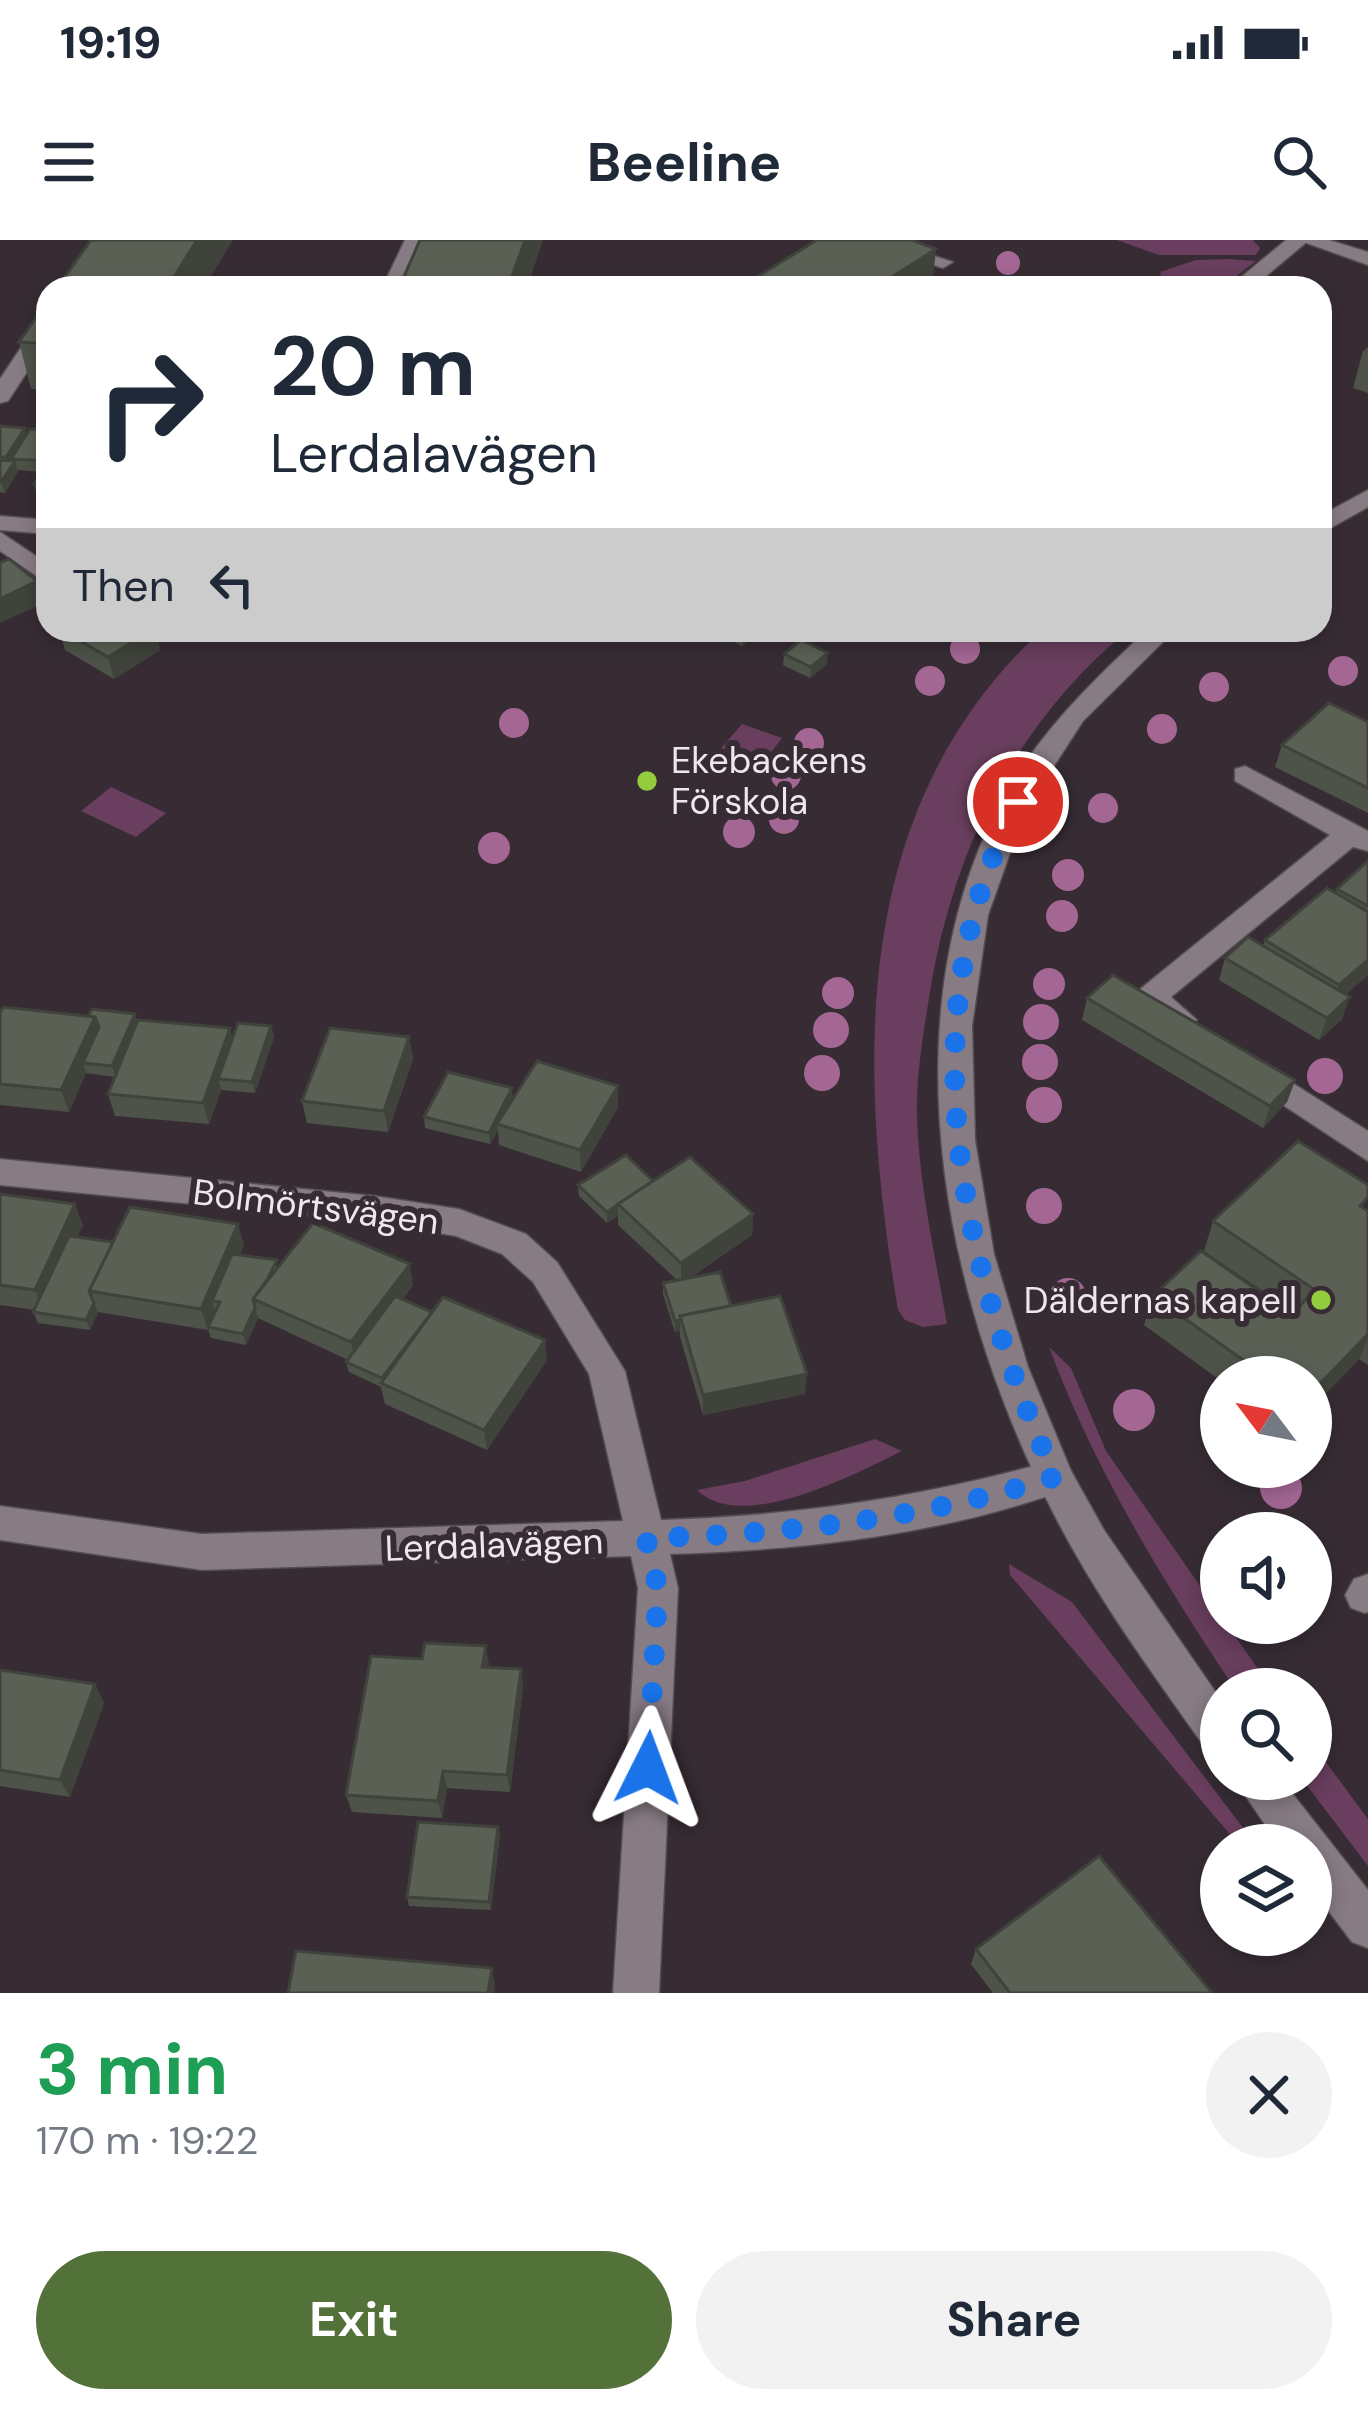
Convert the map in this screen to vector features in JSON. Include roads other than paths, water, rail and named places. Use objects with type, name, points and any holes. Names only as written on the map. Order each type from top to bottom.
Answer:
[{"type":"street","points":[[398,276],[415,240]]},
{"type":"street","points":[[862,240],[944,262]]},
{"type":"street","points":[[1254,276],[1299,240]]},
{"type":"street","points":[[1308,240],[1368,259]]},
{"type":"street","points":[[0,396],[36,342]]},
{"type":"street","points":[[1332,520],[1368,497]]},
{"type":"street","points":[[0,523],[36,526]]},
{"type":"street","points":[[0,538],[36,566]]},
{"type":"street","points":[[1149,642],[1078,709],[1038,762],[997,841],[972,922],[954,1022],[952,1113],[968,1210],[998,1336],[1055,1477],[1103,1560],[1200,1704]]},
{"type":"street","points":[[1245,775],[1359,838],[1150,998],[1368,1148]]},
{"type":"street","name":"Bolmörtsvägen","points":[[0,1172],[374,1209],[459,1223],[514,1244],[545,1272],[607,1371],[658,1588],[636,1993]]},
{"type":"street","name":"Lerdalavägen","points":[[0,1523],[202,1552],[646,1538],[844,1525],[957,1504],[1055,1477]]},
{"type":"street","points":[[1271,1800],[1289,1824]]},
{"type":"street","points":[[1332,1880],[1368,1927]]},
{"type":"place","name":"Ekebackens Förskola","points":[[647,781]]},
{"type":"place","name":"Däldernas kapell","points":[[1321,1300]]}]
